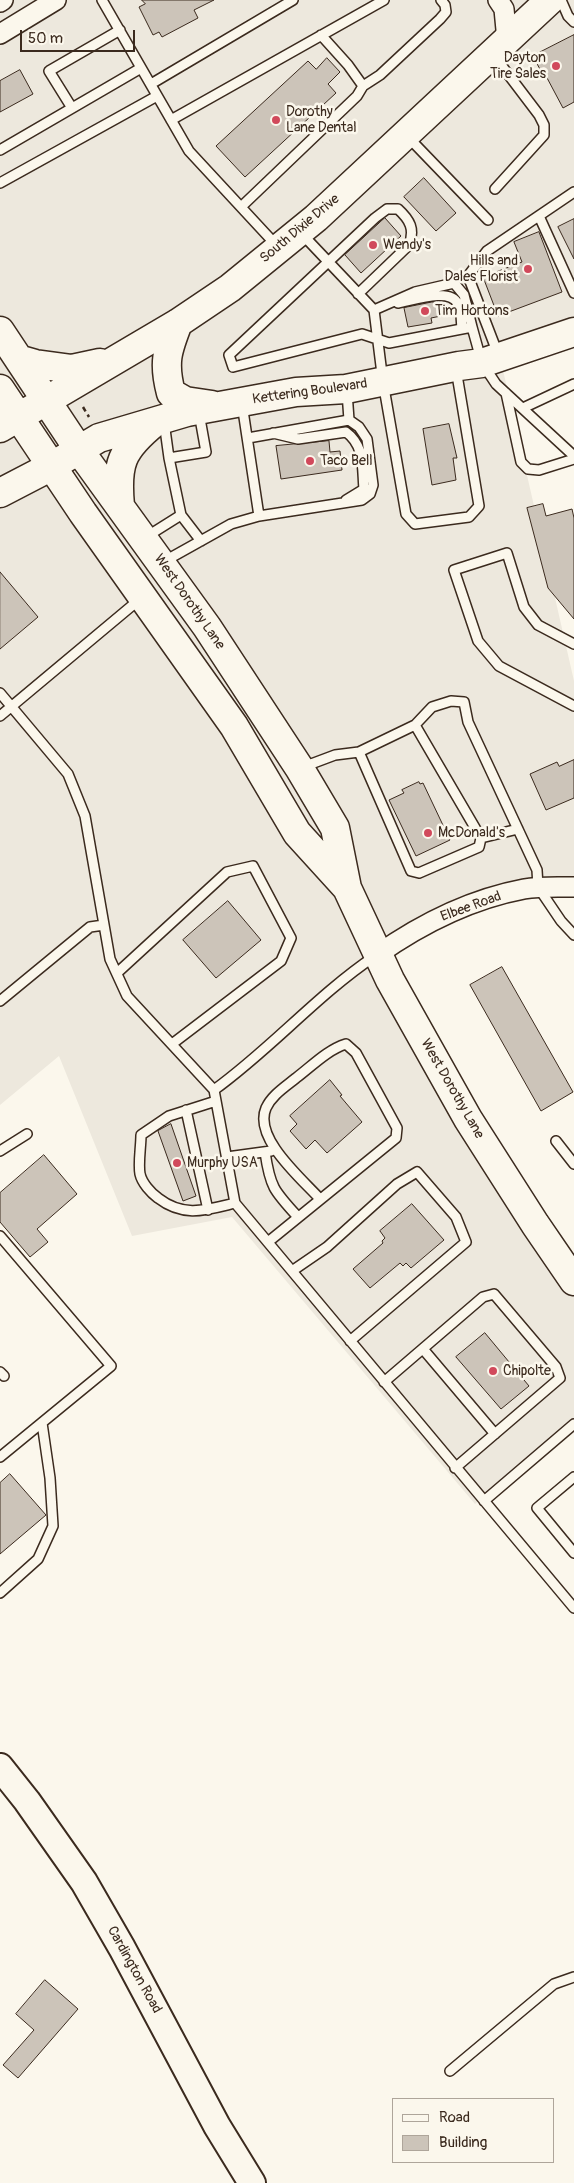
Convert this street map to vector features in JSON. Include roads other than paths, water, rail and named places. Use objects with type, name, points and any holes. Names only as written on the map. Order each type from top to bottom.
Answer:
[{"type":"main road","name":"South Dixie Drive","points":[[9,422],[178,323],[230,288],[300,231],[550,0]]},
{"type":"main road","points":[[178,323],[169,348],[166,371],[171,392],[185,401],[204,406]]},
{"type":"main road","name":"West Dorothy Lane","points":[[0,332],[21,360],[79,450],[208,627],[300,769],[335,828],[346,888],[390,980],[468,1119],[574,1281]]},
{"type":"main road","name":"Kettering Boulevard","points":[[0,493],[52,466],[99,438],[204,406],[242,402],[296,392],[346,389],[383,382],[479,362],[574,332]]},
{"type":"main road","points":[[21,360],[35,364],[72,369],[118,359]]},
{"type":"main road","name":"West Dorothy Lane","points":[[0,389],[9,422],[52,466],[83,513],[234,726],[297,832],[346,888]]},
{"type":"main road","points":[[120,506],[117,478],[122,463],[136,438],[159,420]]},
{"type":"main road","points":[[0,498],[49,490],[64,496],[83,513]]},
{"type":"street","points":[[0,34],[56,0]]},
{"type":"street","points":[[498,0],[504,9],[499,47]]},
{"type":"street","name":"Elbee Road","points":[[377,955],[405,936],[447,914],[479,902],[525,889],[574,887]]},
{"type":"street","name":"Cardington Road","points":[[0,1767],[27,1801],[84,1882],[122,1948],[217,2126],[252,2183]]},
{"type":"lane","points":[[102,0],[189,151],[279,248]]},
{"type":"lane","points":[[150,84],[293,0]]},
{"type":"lane","points":[[171,120],[321,35],[367,4],[384,0]]},
{"type":"lane","points":[[241,207],[357,96],[363,86],[380,75],[440,20],[446,12],[445,5],[441,0]]},
{"type":"lane","points":[[560,0],[568,16],[574,22]]},
{"type":"lane","points":[[72,108],[49,71],[120,30]]},
{"type":"lane","points":[[321,35],[348,65],[363,86]]},
{"type":"lane","points":[[495,189],[544,135],[544,125],[499,47]]},
{"type":"lane","points":[[0,150],[141,68]]},
{"type":"lane","points":[[0,183],[157,96]]},
{"type":"lane","points":[[406,135],[488,220]]},
{"type":"lane","points":[[378,308],[378,339],[383,382],[406,514],[415,524],[469,518],[479,506],[479,362],[468,276],[487,251],[574,192]]},
{"type":"lane","points":[[358,294],[409,245],[413,234],[409,219],[398,209],[387,209],[375,218],[229,355],[232,368],[362,334],[389,343],[472,327]]},
{"type":"lane","points":[[539,216],[574,294]]},
{"type":"lane","points":[[300,231],[358,294],[378,308],[446,294],[455,298],[460,307],[462,329]]},
{"type":"lane","points":[[378,308],[415,292],[454,283],[464,295],[479,362],[496,384],[523,408],[574,457],[539,470],[528,469],[521,462],[506,393]]},
{"type":"lane","points":[[523,408],[574,384]]},
{"type":"lane","points":[[346,389],[349,420]]},
{"type":"lane","points":[[242,402],[259,516]]},
{"type":"lane","points":[[169,458],[206,452],[204,406]]},
{"type":"lane","points":[[159,420],[181,515],[201,541]]},
{"type":"lane","points":[[161,563],[231,524],[259,516],[362,500],[370,494],[373,485],[367,439],[360,428],[349,420],[248,438]]},
{"type":"lane","points":[[273,433],[298,439],[346,432],[355,439],[361,451],[364,488],[342,503]]},
{"type":"lane","points":[[144,539],[181,515]]},
{"type":"lane","points":[[574,644],[538,625],[524,607],[507,553],[454,570],[478,641],[499,666],[574,706]]},
{"type":"lane","points":[[0,716],[143,597]]},
{"type":"lane","points":[[0,693],[68,774],[85,816],[110,958],[127,996],[214,1090],[235,1203],[484,1502],[573,1604]]},
{"type":"lane","points":[[300,769],[335,756],[359,752],[415,725],[432,707],[451,701],[464,702],[468,722],[537,870],[538,887],[561,921],[574,936]]},
{"type":"lane","points":[[359,752],[411,871],[419,873],[479,847],[481,838],[415,725]]},
{"type":"lane","points":[[481,838],[518,829]]},
{"type":"lane","points":[[117,973],[227,872],[253,866],[291,938],[288,945],[280,961],[172,1044]]},
{"type":"lane","points":[[0,1001],[90,927],[104,925]]},
{"type":"lane","points":[[214,1090],[237,1073],[341,979],[377,955]]},
{"type":"lane","points":[[268,1242],[396,1138],[397,1128],[356,1053],[346,1044],[334,1048],[274,1096],[266,1109],[264,1127],[276,1150],[320,1199]]},
{"type":"lane","points":[[216,1101],[169,1116],[141,1135],[140,1174],[151,1193],[166,1205],[187,1212],[208,1210],[235,1203]]},
{"type":"lane","points":[[186,1110],[208,1210]]},
{"type":"lane","points":[[0,1151],[28,1134]]},
{"type":"lane","points":[[556,1141],[574,1164]]},
{"type":"lane","points":[[227,1158],[276,1150]]},
{"type":"lane","points":[[265,1152],[268,1175],[274,1191],[298,1217]]},
{"type":"lane","points":[[292,1271],[328,1247],[397,1184],[416,1172],[456,1217],[466,1242],[350,1341]]},
{"type":"lane","points":[[0,1236],[111,1366],[0,1457]]},
{"type":"lane","points":[[384,1382],[483,1297],[494,1294],[556,1367],[560,1378],[456,1468]]},
{"type":"lane","points":[[423,1348],[495,1434]]},
{"type":"lane","points":[[0,1593],[38,1559],[53,1526],[50,1478],[42,1423]]},
{"type":"lane","points":[[484,1502],[574,1424]]},
{"type":"lane","points":[[574,1476],[537,1508],[574,1553]]},
{"type":"lane","points":[[450,2070],[554,1984],[574,1977]]},
{"type":"place","name":"Dayton Tire Sales","points":[[556,66]]},
{"type":"place","name":"Dorothy Lane Dental","points":[[276,120]]},
{"type":"place","name":"Wendy's","points":[[373,245]]},
{"type":"place","name":"Hills and Dales Florist","points":[[528,269]]},
{"type":"place","name":"Tim Hortons","points":[[425,311]]},
{"type":"place","name":"Taco Bell","points":[[310,461]]},
{"type":"place","name":"McDonald's","points":[[428,833]]},
{"type":"place","name":"Murphy USA","points":[[177,1163]]},
{"type":"place","name":"Chipolte","points":[[493,1371]]}]
